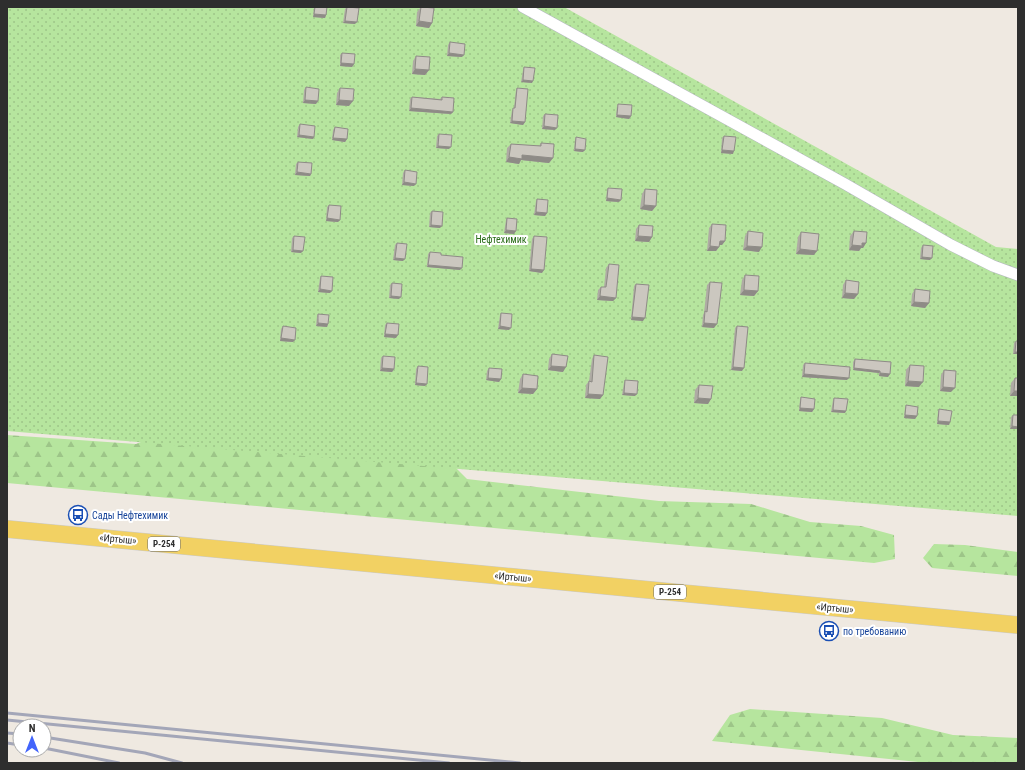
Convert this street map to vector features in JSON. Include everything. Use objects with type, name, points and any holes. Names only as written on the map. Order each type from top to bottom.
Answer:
[{"type":"main road","name":"«Иртыш»","points":[[7,529],[1018,625]]},
{"type":"street","points":[[523,7],[845,184],[951,245],[993,266],[1018,275]]},
{"type":"green space","name":"Нефтехимик","points":[[7,7],[564,7],[996,247],[1018,249],[1018,516],[7,431]]},
{"type":"green space","points":[[183,425],[449,461],[467,479],[659,501],[751,504],[810,522],[861,526],[894,535],[895,559],[874,563],[7,483],[7,435],[136,444]]},
{"type":"green space","points":[[934,544],[965,545],[1018,552],[1018,576],[932,568],[923,558]]},
{"type":"green space","points":[[750,709],[882,718],[953,735],[1018,738],[1018,763],[928,763],[712,741],[730,715]]},
{"type":"building","points":[[315,7],[327,7],[326,15],[314,14]]},
{"type":"building","points":[[347,7],[359,8],[357,22],[345,21]]},
{"type":"building","points":[[421,7],[434,8],[432,23],[419,21]]},
{"type":"building","points":[[450,42],[465,44],[464,55],[449,53]]},
{"type":"building","points":[[342,53],[355,54],[354,64],[341,63]]},
{"type":"building","points":[[416,56],[430,57],[429,70],[415,69]]},
{"type":"building","points":[[524,67],[535,68],[533,81],[523,80]]},
{"type":"building","points":[[306,87],[319,89],[318,101],[305,100]]},
{"type":"building","points":[[340,88],[354,89],[353,101],[339,100]]},
{"type":"building","points":[[517,88],[528,89],[525,122],[512,121]]},
{"type":"building","points":[[412,97],[442,100],[442,97],[454,98],[453,112],[411,108]]},
{"type":"building","points":[[618,104],[632,105],[631,116],[617,115]]},
{"type":"building","points":[[545,114],[558,115],[557,128],[544,126]]},
{"type":"building","points":[[300,124],[315,126],[314,137],[299,135]]},
{"type":"building","points":[[335,127],[348,129],[347,139],[333,138]]},
{"type":"building","points":[[439,134],[452,135],[451,147],[438,146]]},
{"type":"building","points":[[724,136],[736,137],[734,151],[722,150]]},
{"type":"building","points":[[576,137],[586,139],[585,150],[575,149]]},
{"type":"building","points":[[541,143],[554,144],[553,158],[522,155],[522,159],[509,157],[511,144],[541,146]]},
{"type":"building","points":[[298,162],[312,163],[311,174],[297,172]]},
{"type":"building","points":[[405,170],[417,172],[416,184],[404,182]]},
{"type":"building","points":[[608,188],[622,189],[621,200],[607,198]]},
{"type":"building","points":[[645,189],[657,190],[656,206],[644,205]]},
{"type":"building","points":[[537,199],[548,200],[547,213],[536,212]]},
{"type":"building","points":[[329,205],[341,206],[340,220],[327,218]]},
{"type":"building","points":[[432,211],[443,212],[442,226],[431,225]]},
{"type":"building","points":[[507,218],[517,219],[516,231],[506,230]]},
{"type":"building","points":[[712,224],[726,225],[725,241],[720,241],[719,247],[710,246]]},
{"type":"building","points":[[639,225],[653,226],[652,237],[638,236]]},
{"type":"building","points":[[748,231],[763,233],[762,247],[747,246]]},
{"type":"building","points":[[854,231],[867,232],[866,243],[862,243],[862,246],[852,245]]},
{"type":"building","points":[[801,232],[819,234],[817,251],[800,249]]},
{"type":"building","points":[[294,236],[305,237],[303,251],[293,250]]},
{"type":"building","points":[[534,236],[547,237],[544,270],[531,269]]},
{"type":"building","points":[[397,243],[407,244],[405,259],[395,258]]},
{"type":"building","points":[[923,245],[933,246],[932,258],[922,257]]},
{"type":"building","points":[[430,252],[441,253],[441,255],[463,257],[462,268],[428,265]]},
{"type":"building","points":[[609,264],[619,265],[616,298],[600,296],[601,287],[606,287]]},
{"type":"building","points":[[745,275],[759,276],[758,291],[744,290]]},
{"type":"building","points":[[321,276],[333,277],[332,291],[320,289]]},
{"type":"building","points":[[846,280],[859,282],[858,294],[845,293]]},
{"type":"building","points":[[710,282],[722,283],[717,324],[704,323],[705,311],[707,312]]},
{"type":"building","points":[[392,283],[402,284],[401,297],[391,296]]},
{"type":"building","points":[[636,284],[649,285],[645,318],[632,317]]},
{"type":"building","points":[[915,289],[930,291],[929,303],[914,302]]},
{"type":"building","points":[[501,313],[512,314],[511,328],[500,326]]},
{"type":"building","points":[[318,314],[329,315],[328,324],[318,323]]},
{"type":"building","points":[[387,323],[399,324],[398,335],[385,334]]},
{"type":"building","points":[[283,326],[296,328],[295,340],[281,338]]},
{"type":"building","points":[[737,326],[748,327],[744,368],[733,367]]},
{"type":"building","points":[[1016,341],[1018,341],[1018,352],[1015,352]]},
{"type":"building","points":[[552,354],[568,356],[566,367],[551,366]]},
{"type":"building","points":[[594,355],[608,357],[603,395],[588,394],[589,381],[592,382]]},
{"type":"building","points":[[383,356],[395,357],[394,369],[382,368]]},
{"type":"building","points":[[855,359],[891,362],[890,374],[880,373],[880,371],[854,368]]},
{"type":"building","points":[[805,363],[850,367],[849,378],[804,374]]},
{"type":"building","points":[[910,365],[924,366],[923,382],[908,381]]},
{"type":"building","points":[[418,366],[428,367],[427,384],[416,383]]},
{"type":"building","points":[[489,368],[502,369],[501,379],[488,378]]},
{"type":"building","points":[[944,370],[956,371],[955,388],[943,387]]},
{"type":"building","points":[[523,374],[538,376],[537,389],[522,388]]},
{"type":"building","points":[[1015,378],[1018,378],[1018,391],[1014,391]]},
{"type":"building","points":[[625,380],[638,381],[637,394],[624,393]]},
{"type":"building","points":[[699,385],[713,386],[711,399],[698,398]]},
{"type":"building","points":[[801,397],[815,399],[814,409],[800,408]]},
{"type":"building","points":[[834,398],[848,399],[846,411],[833,410]]},
{"type":"building","points":[[906,405],[918,407],[917,416],[905,415]]},
{"type":"building","points":[[939,409],[952,411],[950,422],[938,421]]},
{"type":"building","points":[[1013,415],[1018,415],[1018,427],[1012,426]]},
{"type":"railway","points":[[7,713],[520,763]]},
{"type":"railway","points":[[7,720],[449,763]]},
{"type":"railway","points":[[7,733],[12,733]]},
{"type":"railway","points":[[52,738],[145,753],[182,763]]},
{"type":"railway","points":[[7,743],[12,744]]},
{"type":"railway","points":[[52,750],[119,763]]},
{"type":"place","name":"Сады Нефтехимик","points":[[78,515]]},
{"type":"place","name":"по требованию","points":[[829,631]]}]
